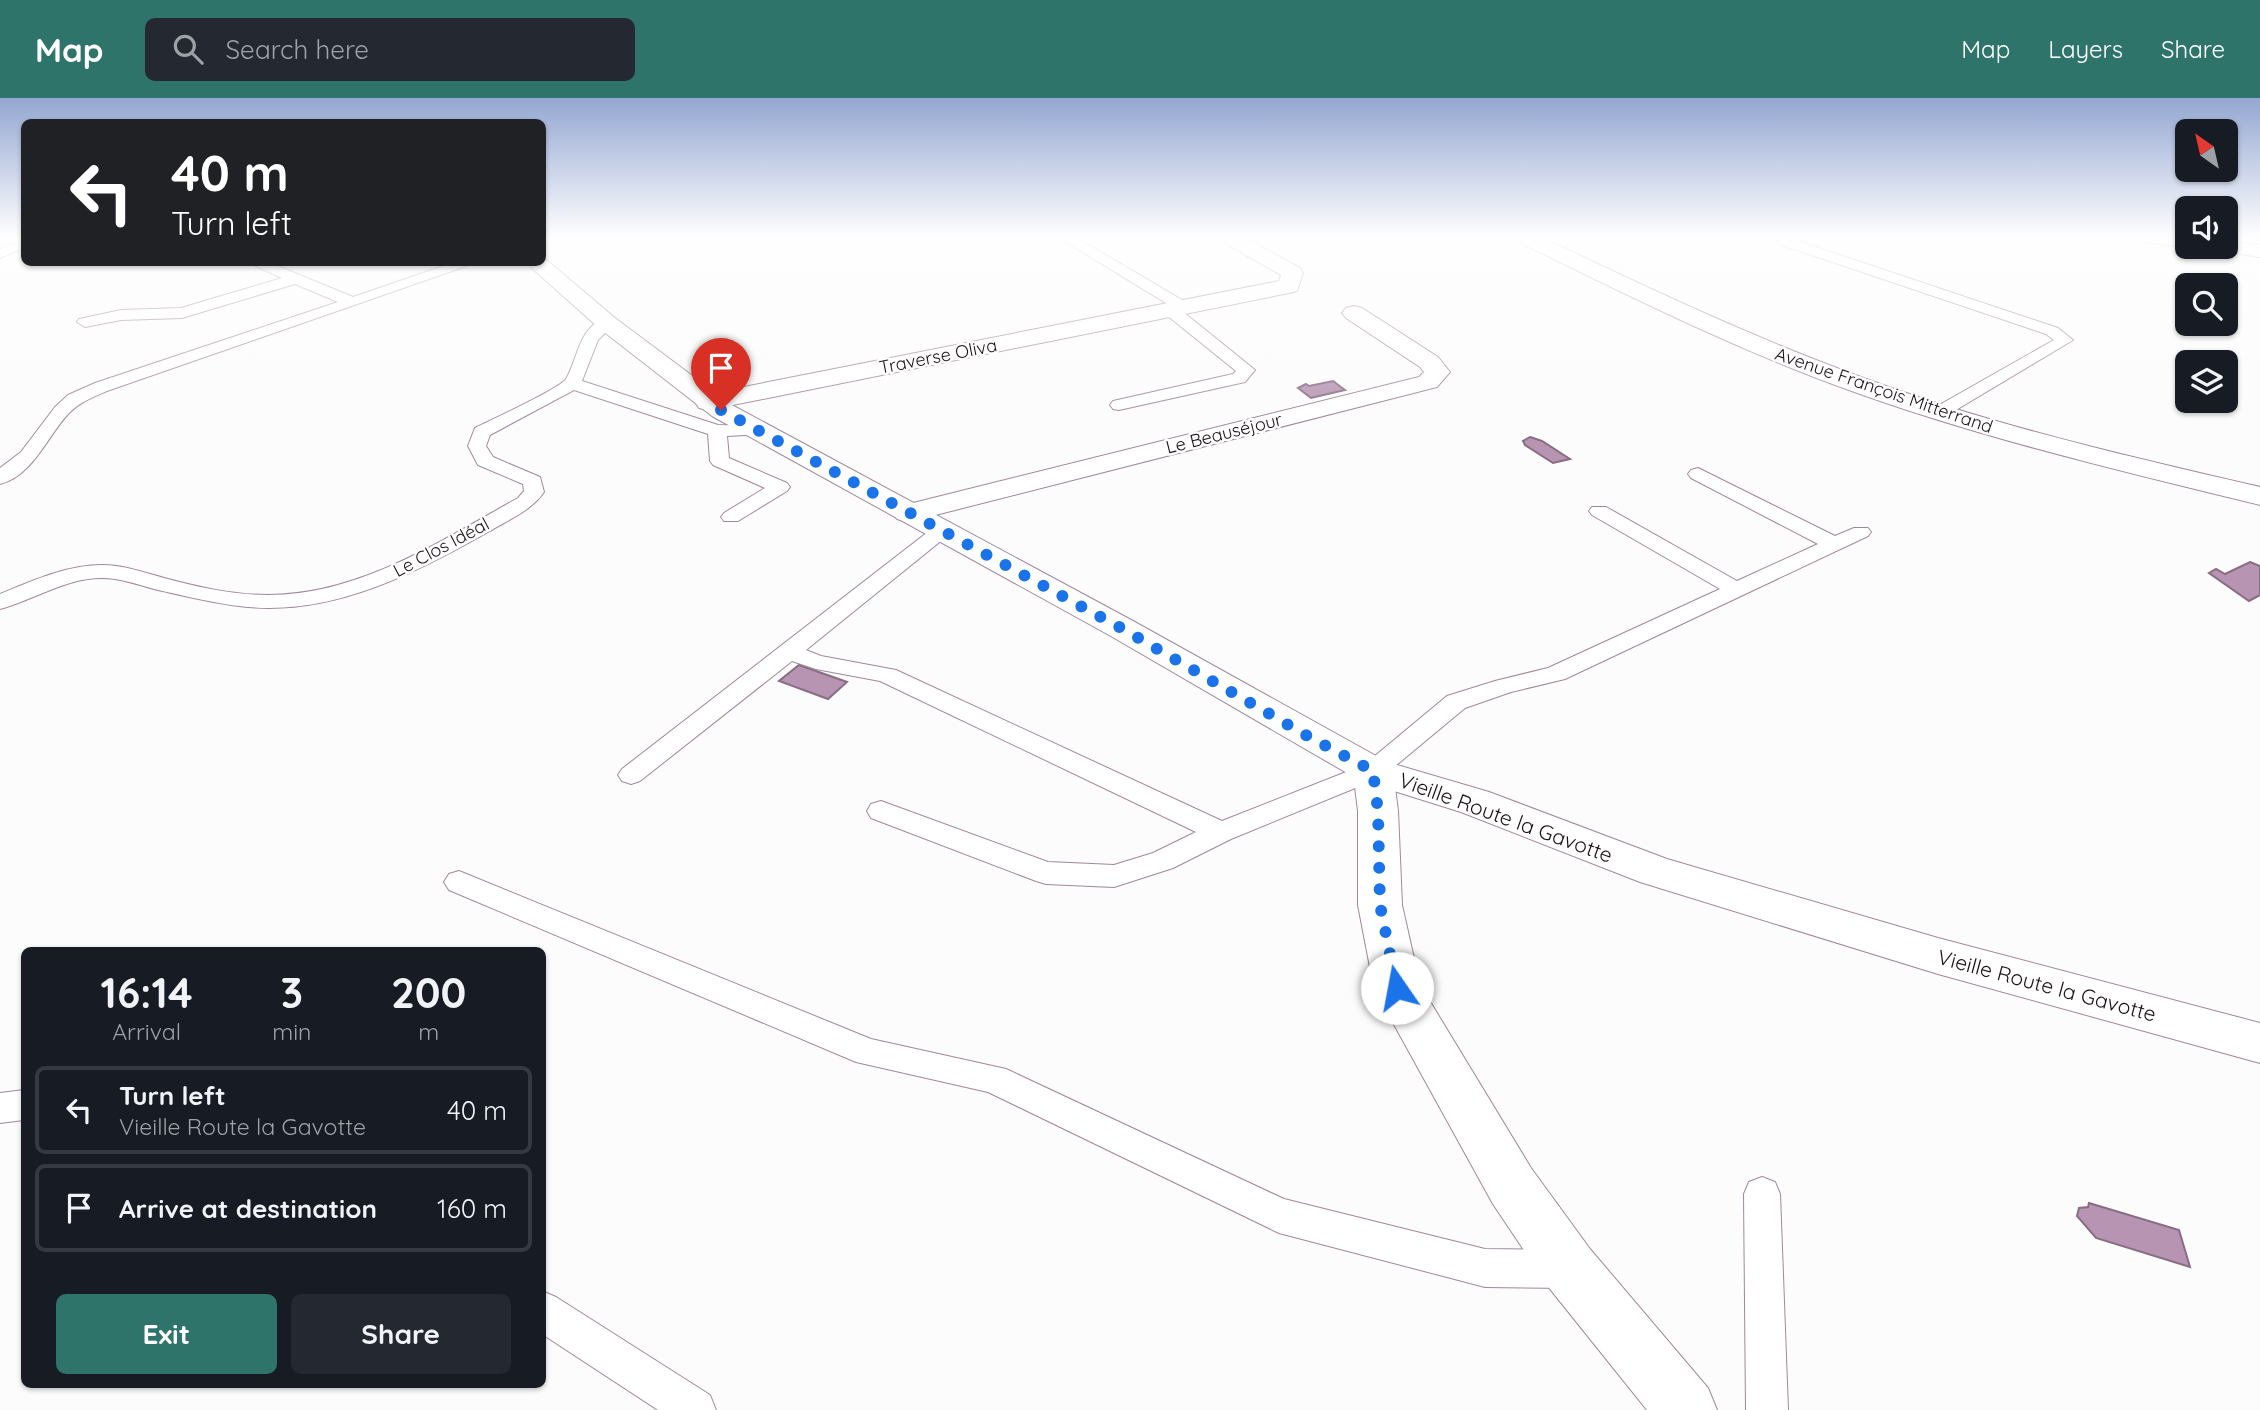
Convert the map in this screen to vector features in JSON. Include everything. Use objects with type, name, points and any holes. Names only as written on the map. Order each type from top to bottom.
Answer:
[{"type":"street","name":"Vieille Route la Gavotte","points":[[578,298],[708,401],[940,532],[1121,628],[1373,771],[1475,802],[1656,871],[1938,956],[2260,1043]]},
{"type":"street","name":"Traverse Oliva","points":[[708,401],[1229,298]]},
{"type":"street","name":"Avenue François Mitterrand","points":[[1652,298],[1799,363],[1940,412],[2050,445],[2260,496]]},
{"type":"street","name":"Le Beauséjour","points":[[908,513],[1428,382],[1437,372],[1429,362],[1354,313]]},
{"type":"street","points":[[1373,771],[1378,811],[1380,905],[1397,988],[1512,1186],[1570,1269],[1686,1410]]},
{"type":"lane","points":[[85,322],[121,315],[182,313],[232,298]]},
{"type":"lane","points":[[344,298],[353,302]]},
{"type":"lane","points":[[0,478],[28,456],[61,411],[74,399],[138,373],[364,298]]},
{"type":"lane","points":[[1119,405],[1239,378],[1246,370],[1176,309],[1159,298]]},
{"type":"lane","points":[[1940,412],[2065,340],[2052,331],[1954,298]]},
{"type":"lane","points":[[607,323],[591,338],[572,384],[717,431],[757,430]]},
{"type":"lane","name":"Le Clos Idéal","points":[[0,601],[71,578],[111,571],[218,598],[275,601],[326,594],[404,570],[525,502],[534,492],[533,481],[485,461],[477,446],[482,432],[572,384]]},
{"type":"lane","points":[[717,431],[720,461],[780,487],[731,517]]},
{"type":"lane","points":[[1698,474],[1834,544]]},
{"type":"lane","points":[[1599,511],[1737,590]]},
{"type":"lane","points":[[631,775],[940,532]]},
{"type":"lane","points":[[881,811],[1046,873],[1114,876],[1163,861],[1220,832],[1373,771],[1456,702],[1504,686],[1556,674],[1861,532]]},
{"type":"lane","points":[[788,651],[816,662],[887,675],[1220,832]]},
{"type":"lane","points":[[460,882],[869,1052],[994,1079],[1279,1215],[1485,1268],[1570,1269]]},
{"type":"lane","points":[[0,1108],[21,1105]]},
{"type":"lane","points":[[1762,1194],[1767,1410]]},
{"type":"lane","points":[[546,1314],[695,1410]]},
{"type":"shaded area","points":[[1333,381],[1345,390],[1311,398],[1298,388],[1306,384],[1309,386]]},
{"type":"shaded area","points":[[1530,437],[1542,441],[1570,459],[1553,463],[1525,445],[1523,441]]},
{"type":"shaded area","points":[[2250,562],[2260,566],[2260,595],[2249,601],[2209,573],[2216,569],[2225,574]]},
{"type":"shaded area","points":[[799,665],[847,682],[828,699],[779,681]]},
{"type":"shaded area","points":[[2089,1203],[2179,1230],[2190,1267],[2096,1238],[2077,1216],[2079,1208],[2088,1207]]},
{"type":"route","points":[[721,410],[940,532],[1121,628],[1373,771],[1378,811],[1380,905],[1397,988]]}]
